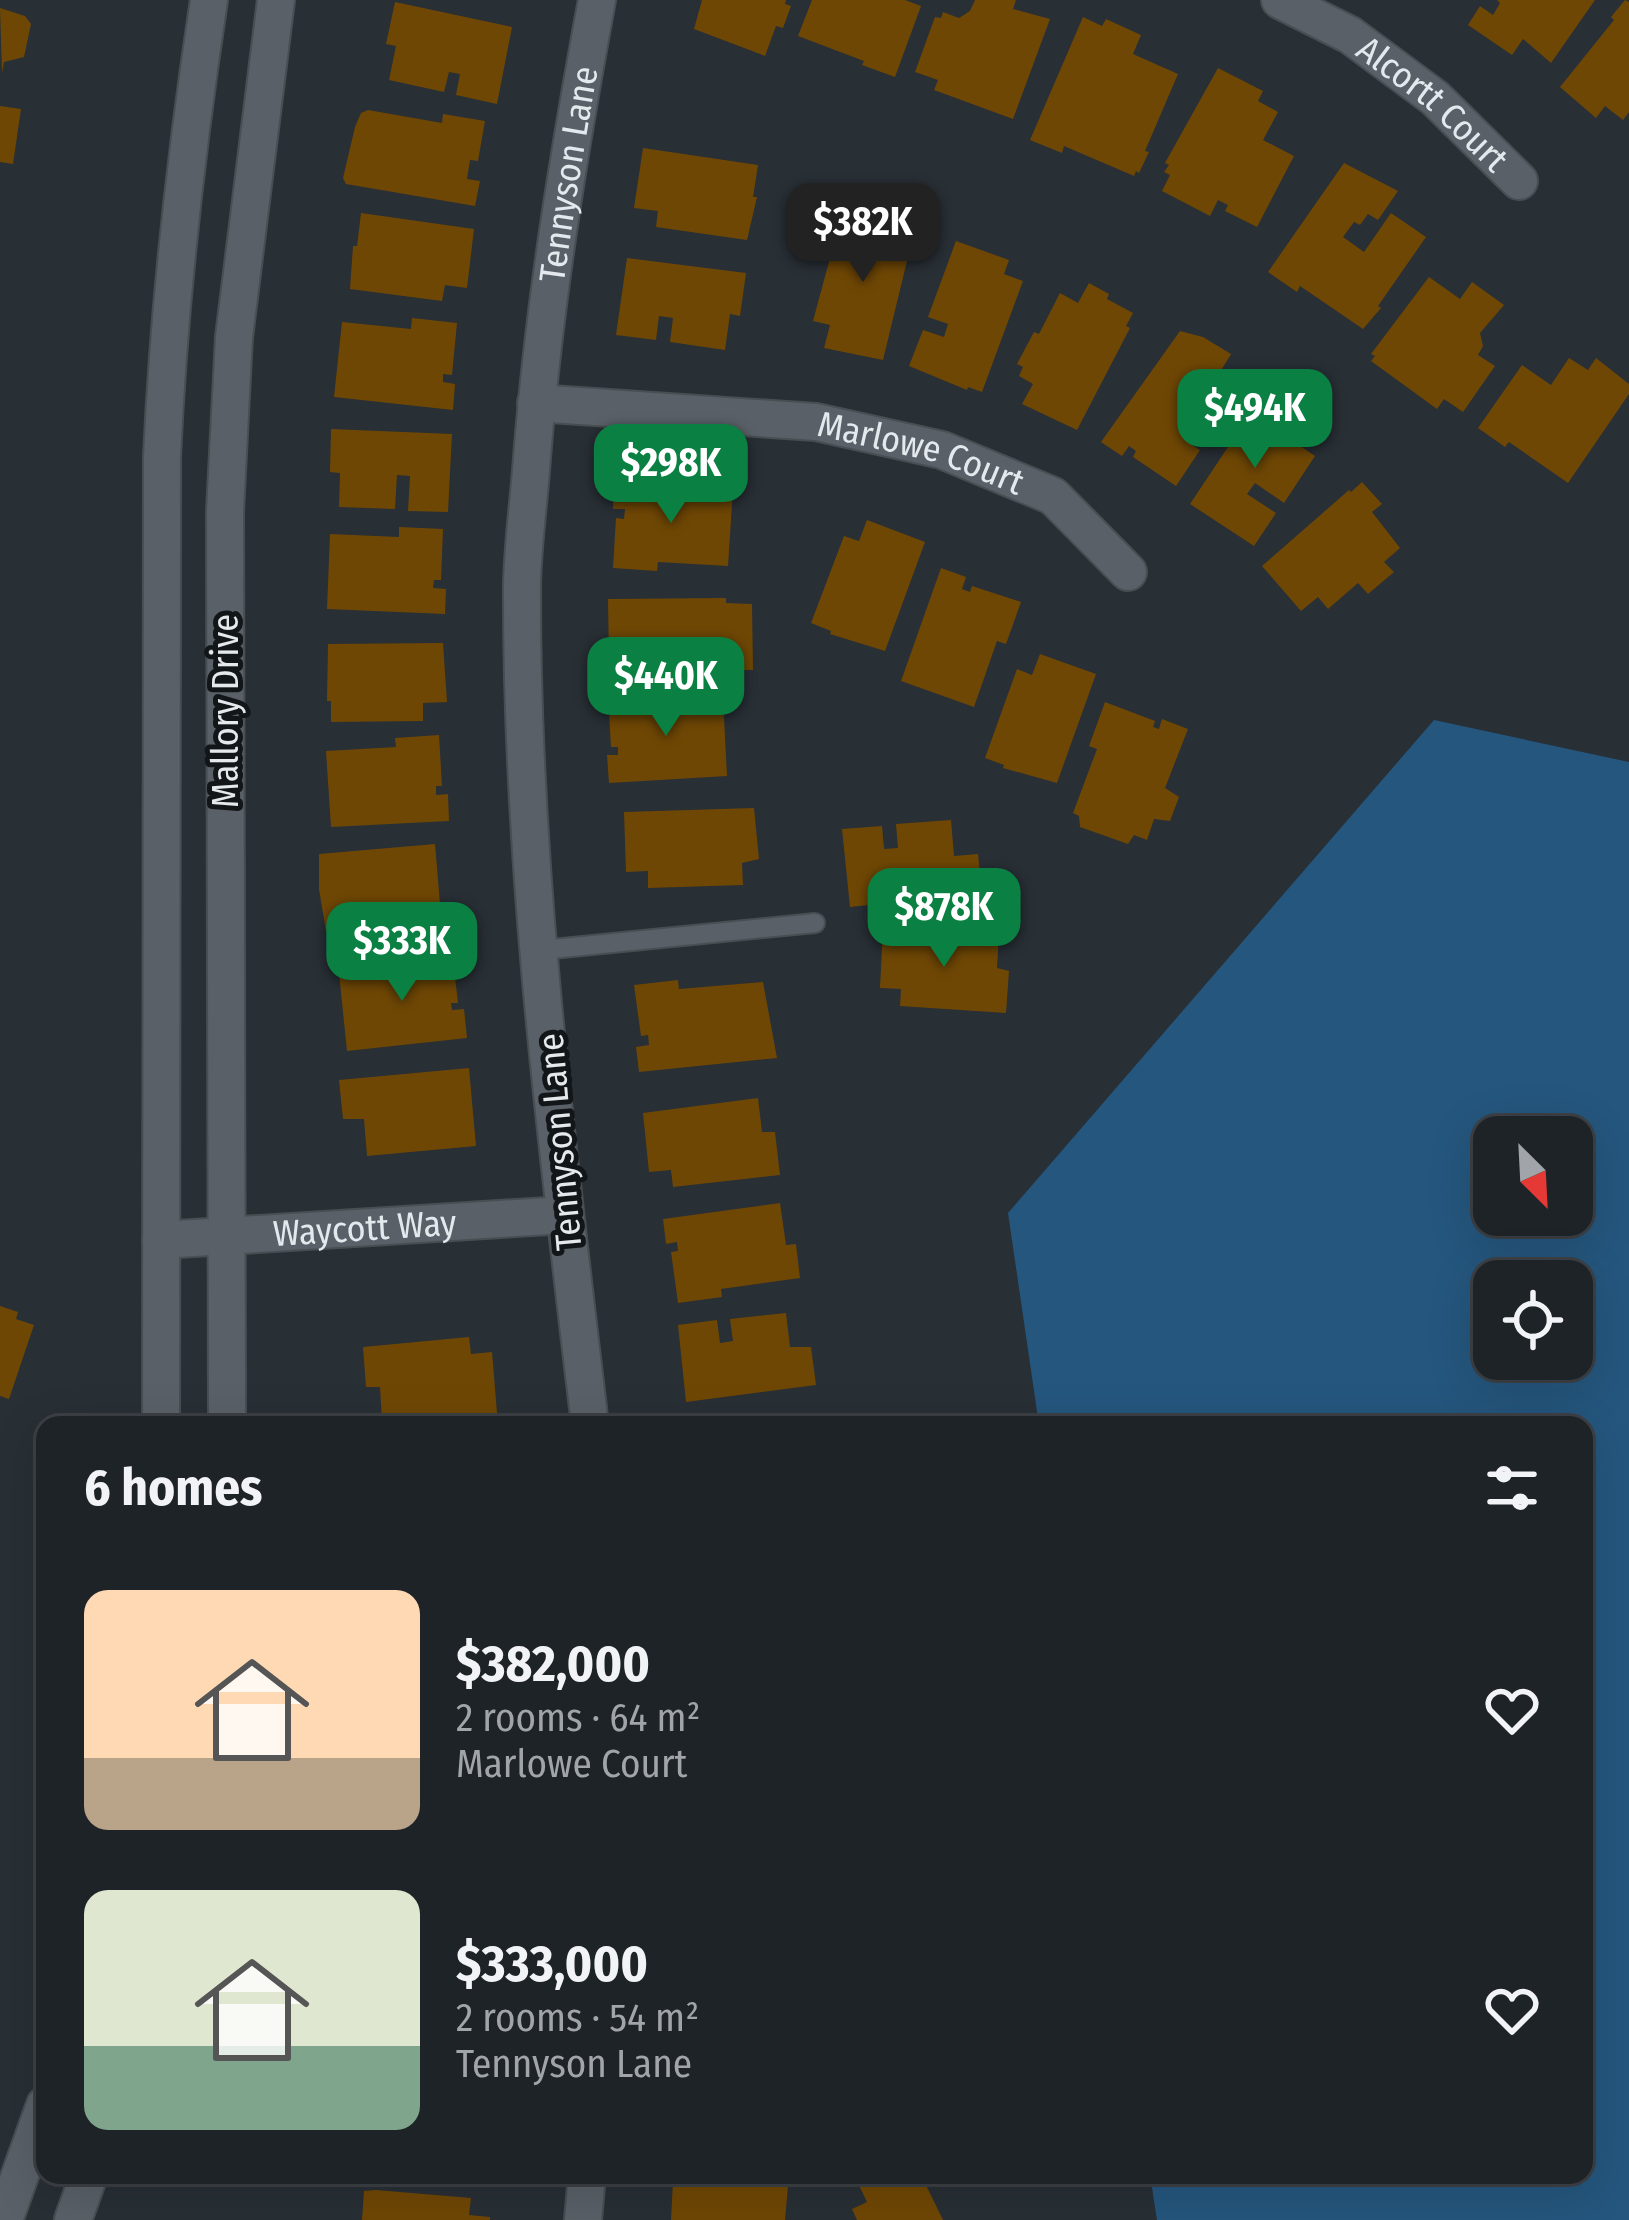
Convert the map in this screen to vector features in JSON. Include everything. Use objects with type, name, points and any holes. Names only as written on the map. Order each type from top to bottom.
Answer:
[{"type":"main road","points":[[160,1416],[161,457],[168,324],[209,0]]},
{"type":"main road","name":"Mallory Drive","points":[[227,1416],[225,511],[234,337],[276,0]]},
{"type":"main road","name":"Tennyson Lane","points":[[589,1416],[565,1215],[530,814],[522,581],[536,403],[560,202],[597,0]]},
{"type":"main road","name":"Alcortt Court","points":[[1280,0],[1349,35],[1435,98],[1519,181]]},
{"type":"main road","name":"Marlowe Court","points":[[536,403],[816,422],[942,450],[1053,496],[1128,572]]},
{"type":"main road","name":"Waycott Way","points":[[161,1240],[565,1215]]},
{"type":"main road","points":[[4,2220],[36,2130]]},
{"type":"main road","points":[[73,2220],[86,2184]]},
{"type":"main road","points":[[584,2220],[586,2184]]},
{"type":"lane","points":[[542,950],[815,923]]},
{"type":"shaded area","points":[[1434,720],[1629,762],[1629,2220],[1157,2220],[1151,2184],[1593,2184],[1593,1416],[1038,1416],[1008,1213]]},
{"type":"building","points":[[702,0],[786,0],[791,6],[783,28],[776,26],[765,56],[694,29]]},
{"type":"building","points":[[812,0],[905,0],[921,6],[895,77],[798,36]]},
{"type":"building","points":[[975,0],[1016,0],[1013,9],[1050,19],[1013,119],[934,90],[938,80],[915,72],[935,17],[941,18],[943,12],[959,18]]},
{"type":"building","points":[[1497,0],[1595,0],[1551,63],[1523,39],[1512,55],[1468,25],[1480,6],[1493,15],[1500,3]]},
{"type":"building","points":[[1625,0],[1629,2],[1629,112],[1623,120],[1605,106],[1596,118],[1560,87]]},
{"type":"building","points":[[395,2],[512,27],[497,104],[456,95],[460,74],[449,72],[444,92],[389,80],[396,46],[386,44]]},
{"type":"building","points":[[0,8],[25,16],[31,24],[24,57],[4,62],[2,73]]},
{"type":"building","points":[[1083,17],[1102,26],[1106,19],[1141,35],[1133,54],[1178,74],[1145,151],[1149,152],[1134,176],[1064,146],[1062,153],[1030,140]]},
{"type":"building","points":[[1218,68],[1263,91],[1258,101],[1278,112],[1263,140],[1294,156],[1257,227],[1225,211],[1228,205],[1218,200],[1210,216],[1162,191],[1170,175],[1164,172],[1169,165],[1165,163]]},
{"type":"building","points":[[0,106],[21,109],[13,164],[0,162]]},
{"type":"building","points":[[368,110],[442,123],[443,114],[485,121],[478,161],[470,160],[467,179],[480,181],[475,206],[346,184],[343,178],[355,127],[361,113]]},
{"type":"building","points":[[643,148],[758,165],[753,197],[757,197],[747,240],[656,227],[658,211],[634,208]]},
{"type":"building","points":[[1344,163],[1398,191],[1378,220],[1368,214],[1343,237],[1364,252],[1391,213],[1426,237],[1363,329],[1300,286],[1297,292],[1268,272]]},
{"type":"building","points":[[843,210],[886,219],[885,226],[914,232],[883,360],[824,348],[830,325],[813,321]]},
{"type":"building","points":[[361,213],[474,229],[467,288],[445,285],[442,301],[350,289]]},
{"type":"building","points":[[956,241],[1009,260],[1004,274],[1023,281],[982,392],[909,366],[923,330],[944,337],[948,324],[928,317]]},
{"type":"building","points":[[627,258],[746,273],[740,316],[730,314],[725,350],[670,342],[673,318],[659,316],[656,340],[616,335]]},
{"type":"building","points":[[1429,277],[1460,299],[1472,282],[1504,305],[1480,333],[1483,346],[1478,355],[1495,366],[1463,412],[1444,399],[1437,409],[1371,361],[1375,356],[1371,354]]},
{"type":"building","points":[[1089,283],[1133,313],[1126,326],[1130,328],[1077,430],[1022,404],[1033,384],[1019,376],[1023,367],[1017,364],[1060,293],[1078,303]]},
{"type":"building","points":[[412,318],[457,323],[452,375],[443,374],[443,382],[455,384],[453,410],[334,397],[342,322],[411,329]]},
{"type":"building","points":[[1180,331],[1203,337],[1231,354],[1217,377],[1231,386],[1192,445],[1200,450],[1176,486],[1133,457],[1136,451],[1129,446],[1122,456],[1101,442]]},
{"type":"building","points":[[1569,358],[1588,370],[1596,358],[1629,384],[1629,394],[1568,483],[1509,442],[1505,447],[1478,428],[1522,365],[1551,385]]},
{"type":"building","points":[[1264,393],[1303,420],[1290,439],[1315,456],[1284,503],[1255,483],[1247,494],[1276,513],[1254,546],[1190,504]]},
{"type":"building","points":[[331,429],[452,434],[448,512],[408,511],[410,476],[397,475],[395,509],[339,507],[340,473],[330,472]]},
{"type":"building","points":[[614,482],[733,489],[728,566],[658,562],[657,571],[613,568],[616,518],[624,519],[625,509],[613,509]]},
{"type":"building","points":[[1362,482],[1382,504],[1372,512],[1400,548],[1384,562],[1394,572],[1368,594],[1358,583],[1328,609],[1318,597],[1301,611],[1262,566]]},
{"type":"building","points":[[867,520],[925,542],[885,651],[811,623],[844,536],[859,541]]},
{"type":"building","points":[[399,527],[443,529],[441,580],[434,580],[433,588],[446,589],[445,614],[327,609],[330,534],[399,537]]},
{"type":"building","points":[[941,568],[966,577],[962,589],[970,592],[972,586],[1021,602],[1006,644],[997,641],[974,707],[901,681]]},
{"type":"building","points":[[726,598],[726,603],[752,604],[753,670],[726,670],[727,675],[633,676],[633,659],[609,660],[608,599]]},
{"type":"building","points":[[443,643],[447,702],[423,703],[423,721],[331,722],[328,644]]},
{"type":"building","points":[[1040,654],[1096,674],[1057,783],[985,758],[1017,669],[1032,675]]},
{"type":"building","points":[[654,693],[654,701],[723,698],[727,776],[609,783],[607,755],[618,755],[618,747],[611,747],[608,695]]},
{"type":"building","points":[[1105,702],[1155,721],[1153,727],[1159,729],[1162,719],[1188,729],[1165,788],[1179,797],[1170,821],[1154,819],[1147,840],[1134,835],[1128,844],[1080,827],[1079,816],[1073,813],[1097,749],[1089,746]]},
{"type":"building","points":[[439,735],[442,786],[436,786],[436,795],[448,794],[449,821],[331,827],[326,751],[396,747],[395,738]]},
{"type":"building","points":[[754,808],[759,859],[742,863],[743,885],[648,888],[648,871],[626,872],[624,812]]},
{"type":"building","points":[[951,820],[954,856],[978,854],[982,893],[850,907],[842,829],[882,826],[884,849],[898,848],[896,824]]},
{"type":"building","points":[[435,844],[440,904],[409,906],[410,923],[326,931],[319,854]]},
{"type":"building","points":[[883,929],[999,935],[997,968],[1009,971],[1006,1013],[900,1006],[901,989],[880,988]]},
{"type":"building","points":[[452,951],[458,1003],[451,1003],[452,1010],[464,1009],[467,1038],[347,1051],[339,973],[407,966],[406,956]]},
{"type":"building","points":[[678,980],[679,989],[763,982],[777,1058],[639,1072],[636,1047],[649,1045],[648,1035],[641,1036],[634,985]]},
{"type":"building","points":[[469,1068],[476,1146],[367,1156],[364,1119],[343,1119],[339,1080]]},
{"type":"building","points":[[758,1098],[762,1132],[775,1132],[780,1175],[673,1187],[671,1170],[649,1172],[643,1113]]},
{"type":"building","points":[[780,1203],[786,1245],[796,1244],[800,1278],[721,1289],[722,1297],[678,1303],[671,1252],[678,1251],[677,1242],[666,1244],[663,1219]]},
{"type":"building","points":[[0,1306],[34,1325],[9,1399],[0,1396]]},
{"type":"building","points":[[786,1313],[790,1347],[811,1347],[816,1385],[686,1402],[678,1325],[717,1320],[720,1343],[733,1341],[730,1319]]},
{"type":"building","points":[[469,1337],[471,1354],[492,1352],[497,1413],[382,1416],[380,1387],[366,1387],[363,1347]]},
{"type":"building","points":[[673,2184],[788,2184],[785,2220],[671,2220]]},
{"type":"building","points":[[858,2184],[925,2184],[943,2220],[857,2220],[852,2209],[867,2202]]},
{"type":"building","points":[[364,2191],[471,2198],[469,2215],[490,2220],[362,2220]]}]
